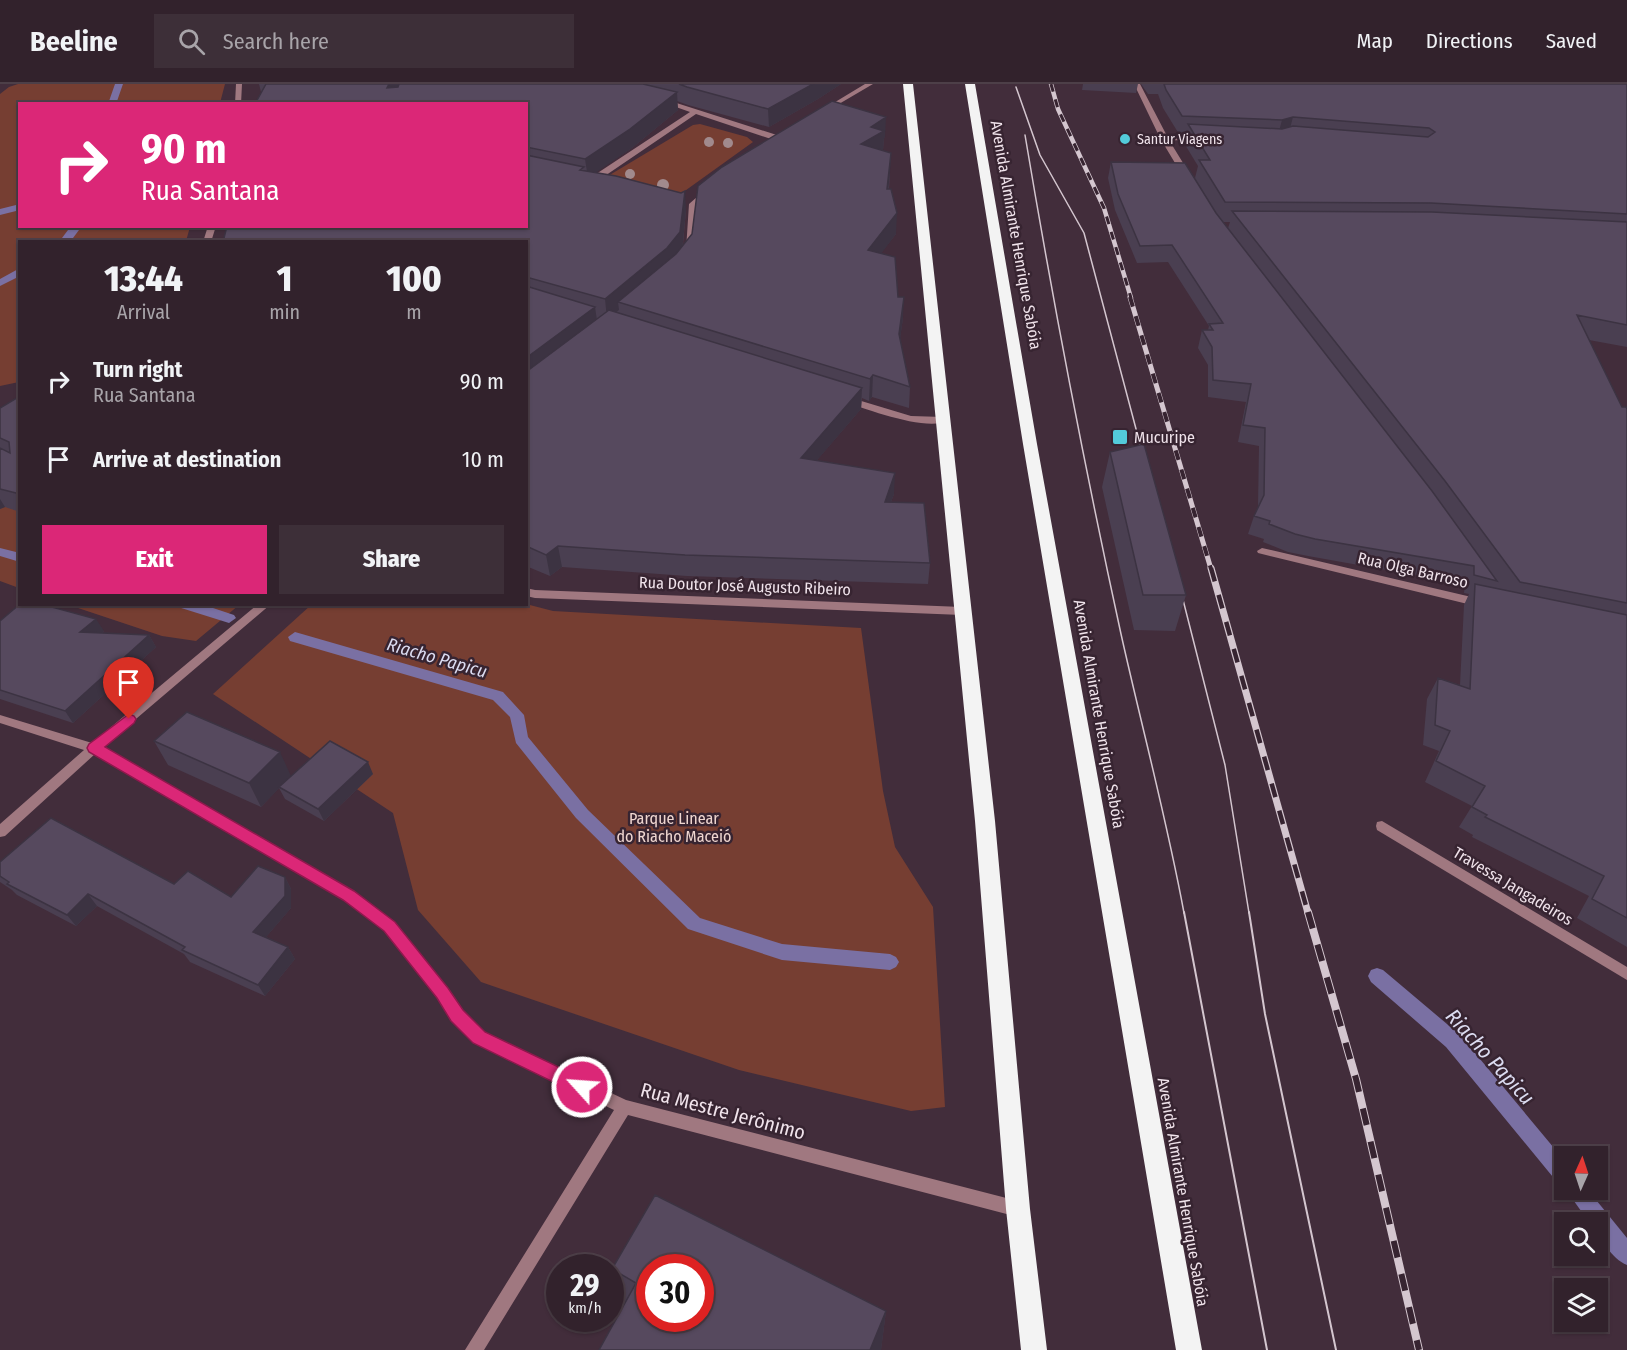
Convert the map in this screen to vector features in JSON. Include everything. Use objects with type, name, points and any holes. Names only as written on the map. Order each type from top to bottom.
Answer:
[{"type":"highway","points":[[908,84],[985,821],[1018,1209],[1034,1350]]},
{"type":"highway","name":"Avenida Almirante Henrique Sabóia","points":[[970,84],[1030,444],[1189,1350]]},
{"type":"street","points":[[238,102],[239,84]]},
{"type":"street","points":[[818,114],[870,84]]},
{"type":"street","points":[[1137,84],[1164,138],[1194,187]]},
{"type":"street","points":[[660,100],[773,140],[787,132]]},
{"type":"street","points":[[590,182],[694,112]]},
{"type":"street","points":[[1164,138],[1209,140]]},
{"type":"street","points":[[580,180],[601,184]]},
{"type":"street","points":[[688,253],[693,204],[717,184]]},
{"type":"street","points":[[682,201],[693,204]]},
{"type":"street","points":[[835,395],[910,419],[943,420]]},
{"type":"street","name":"Rua Olga Barroso","points":[[1263,551],[1493,606]]},
{"type":"street","name":"Rua Doutor José Augusto Ribeiro","points":[[528,592],[962,611]]},
{"type":"street","points":[[0,832],[94,748],[264,606]]},
{"type":"street","points":[[0,719],[94,748],[349,896],[389,927],[442,993],[457,1016],[479,1038],[624,1107]]},
{"type":"street","name":"Travessa Jangadeiros","points":[[1382,826],[1627,974]]},
{"type":"street","name":"Rua Mestre Jerônimo","points":[[474,1350],[624,1107],[1018,1209]]},
{"type":"green space","points":[[18,84],[225,84],[220,102],[18,102],[18,228],[190,228],[186,240],[18,240],[18,382],[0,386],[0,94]]},
{"type":"green space","points":[[700,124],[747,137],[753,142],[675,198],[608,176],[693,125]]},
{"type":"green space","points":[[0,500],[18,508],[18,588],[0,581]]},
{"type":"green space","name":"Parque Linear do Riacho Maceió","points":[[528,605],[553,611],[861,628],[883,791],[895,847],[933,907],[945,1107],[911,1111],[739,1070],[481,982],[418,910],[393,813],[213,694],[310,606]]},
{"type":"green space","points":[[72,606],[238,606],[196,641],[162,636]]},
{"type":"building","points":[[266,84],[389,84],[387,88],[398,87],[399,84],[643,84],[677,92],[630,129],[585,159],[528,147],[528,102],[256,102]]},
{"type":"building","points":[[679,84],[813,84],[768,109]]},
{"type":"building","points":[[1164,84],[1627,84],[1627,214],[1431,203],[1225,202],[1199,160],[1210,160],[1188,124],[1282,129],[1293,126],[1428,137],[1435,132],[1429,128],[1293,117],[1282,120],[1182,116]]},
{"type":"building","points":[[832,101],[886,117],[871,127],[884,131],[861,144],[891,153],[887,189],[891,189],[897,213],[868,250],[895,257],[898,297],[904,297],[899,334],[910,387],[873,375],[870,379],[618,302],[676,254],[692,234],[698,186],[722,167]]},
{"type":"building","points":[[528,155],[584,167],[580,170],[616,176],[681,193],[685,191],[680,232],[667,248],[605,299],[528,278],[528,240],[224,240],[226,228],[528,228]]},
{"type":"building","points":[[1111,162],[1185,163],[1216,213],[1432,491],[1497,581],[1474,575],[1474,566],[1315,539],[1295,534],[1269,524],[1270,521],[1254,516],[1264,495],[1265,428],[1243,425],[1251,384],[1213,380],[1212,347],[1202,330],[1213,330],[1209,324],[1223,323],[1172,245],[1140,246],[1118,194]]},
{"type":"building","points":[[1232,211],[1432,212],[1627,222],[1627,325],[1577,315],[1622,407],[1627,409],[1627,603],[1520,582],[1445,481]]},
{"type":"building","points":[[528,287],[595,307],[528,357]]},
{"type":"building","points":[[609,310],[862,388],[801,458],[895,473],[885,502],[924,503],[930,563],[685,555],[558,546],[546,555],[528,547],[528,371]]},
{"type":"building","points":[[18,397],[18,494],[0,489],[0,448],[10,453],[9,442],[0,438],[0,408]]},
{"type":"building","points":[[1144,444],[1186,595],[1143,595],[1110,452]]},
{"type":"building","points":[[1475,584],[1627,615],[1627,918],[1592,899],[1604,876],[1485,817],[1487,815],[1472,807],[1485,786],[1436,761],[1450,731],[1435,725],[1438,678],[1470,689]]},
{"type":"building","points":[[18,606],[48,606],[96,619],[80,632],[149,635],[65,711],[0,690],[0,621]]},
{"type":"building","points":[[187,712],[280,752],[249,783],[154,741]]},
{"type":"building","points":[[330,741],[368,762],[318,809],[279,787]]},
{"type":"building","points":[[51,818],[174,884],[188,871],[231,897],[258,866],[285,877],[285,896],[253,932],[288,947],[258,985],[182,950],[185,947],[88,894],[67,915],[7,884],[9,882],[0,876],[0,862]]},
{"type":"building","points":[[655,1195],[886,1311],[870,1350],[599,1350],[609,1332],[624,1332],[624,1305],[636,1283],[624,1276],[624,1254],[621,1254]]},
{"type":"waterway","points":[[113,102],[119,84]]},
{"type":"waterway","points":[[0,212],[18,208]]},
{"type":"waterway","name":"Riacho Papicu","points":[[66,240],[75,228]]},
{"type":"waterway","name":"Riacho Papicu","points":[[0,283],[18,272]]},
{"type":"waterway","name":"Riacho Papicu","points":[[0,552],[18,557]]},
{"type":"waterway","name":"Riacho Papicu","points":[[190,606],[229,618]]},
{"type":"waterway","name":"Riacho Papicu","points":[[295,637],[498,696],[517,715],[521,739],[582,814],[694,924],[782,952],[890,962]]},
{"type":"waterway","name":"Riacho Papicu","points":[[1377,976],[1453,1041],[1554,1163]]},
{"type":"waterway","name":"Riacho Papicu","points":[[1584,1200],[1627,1255]]},
{"type":"tram line","points":[[1016,87],[1040,155],[1084,233],[1144,459]]},
{"type":"tram line","points":[[1025,135],[1058,323],[1095,510],[1184,913]]},
{"type":"tram line","points":[[1179,584],[1225,765],[1249,913]]},
{"type":"tram line","points":[[1184,912],[1267,1350]]},
{"type":"tram line","points":[[1249,912],[1265,1014],[1336,1350]]},
{"type":"railway","points":[[1051,84],[1058,109],[1104,208],[1131,298]]},
{"type":"railway","points":[[1130,297],[1211,569]]},
{"type":"railway","points":[[1211,568],[1308,913]]},
{"type":"railway","points":[[1308,912],[1356,1079],[1419,1350]]},
{"type":"place","name":"Santur Viagens","points":[[1125,139]]},
{"type":"place","name":"Mucuripe","points":[[1120,437]]},
{"type":"route","points":[[129,719],[94,748],[349,896],[389,927],[442,993],[457,1016],[479,1038],[582,1087]]}]
